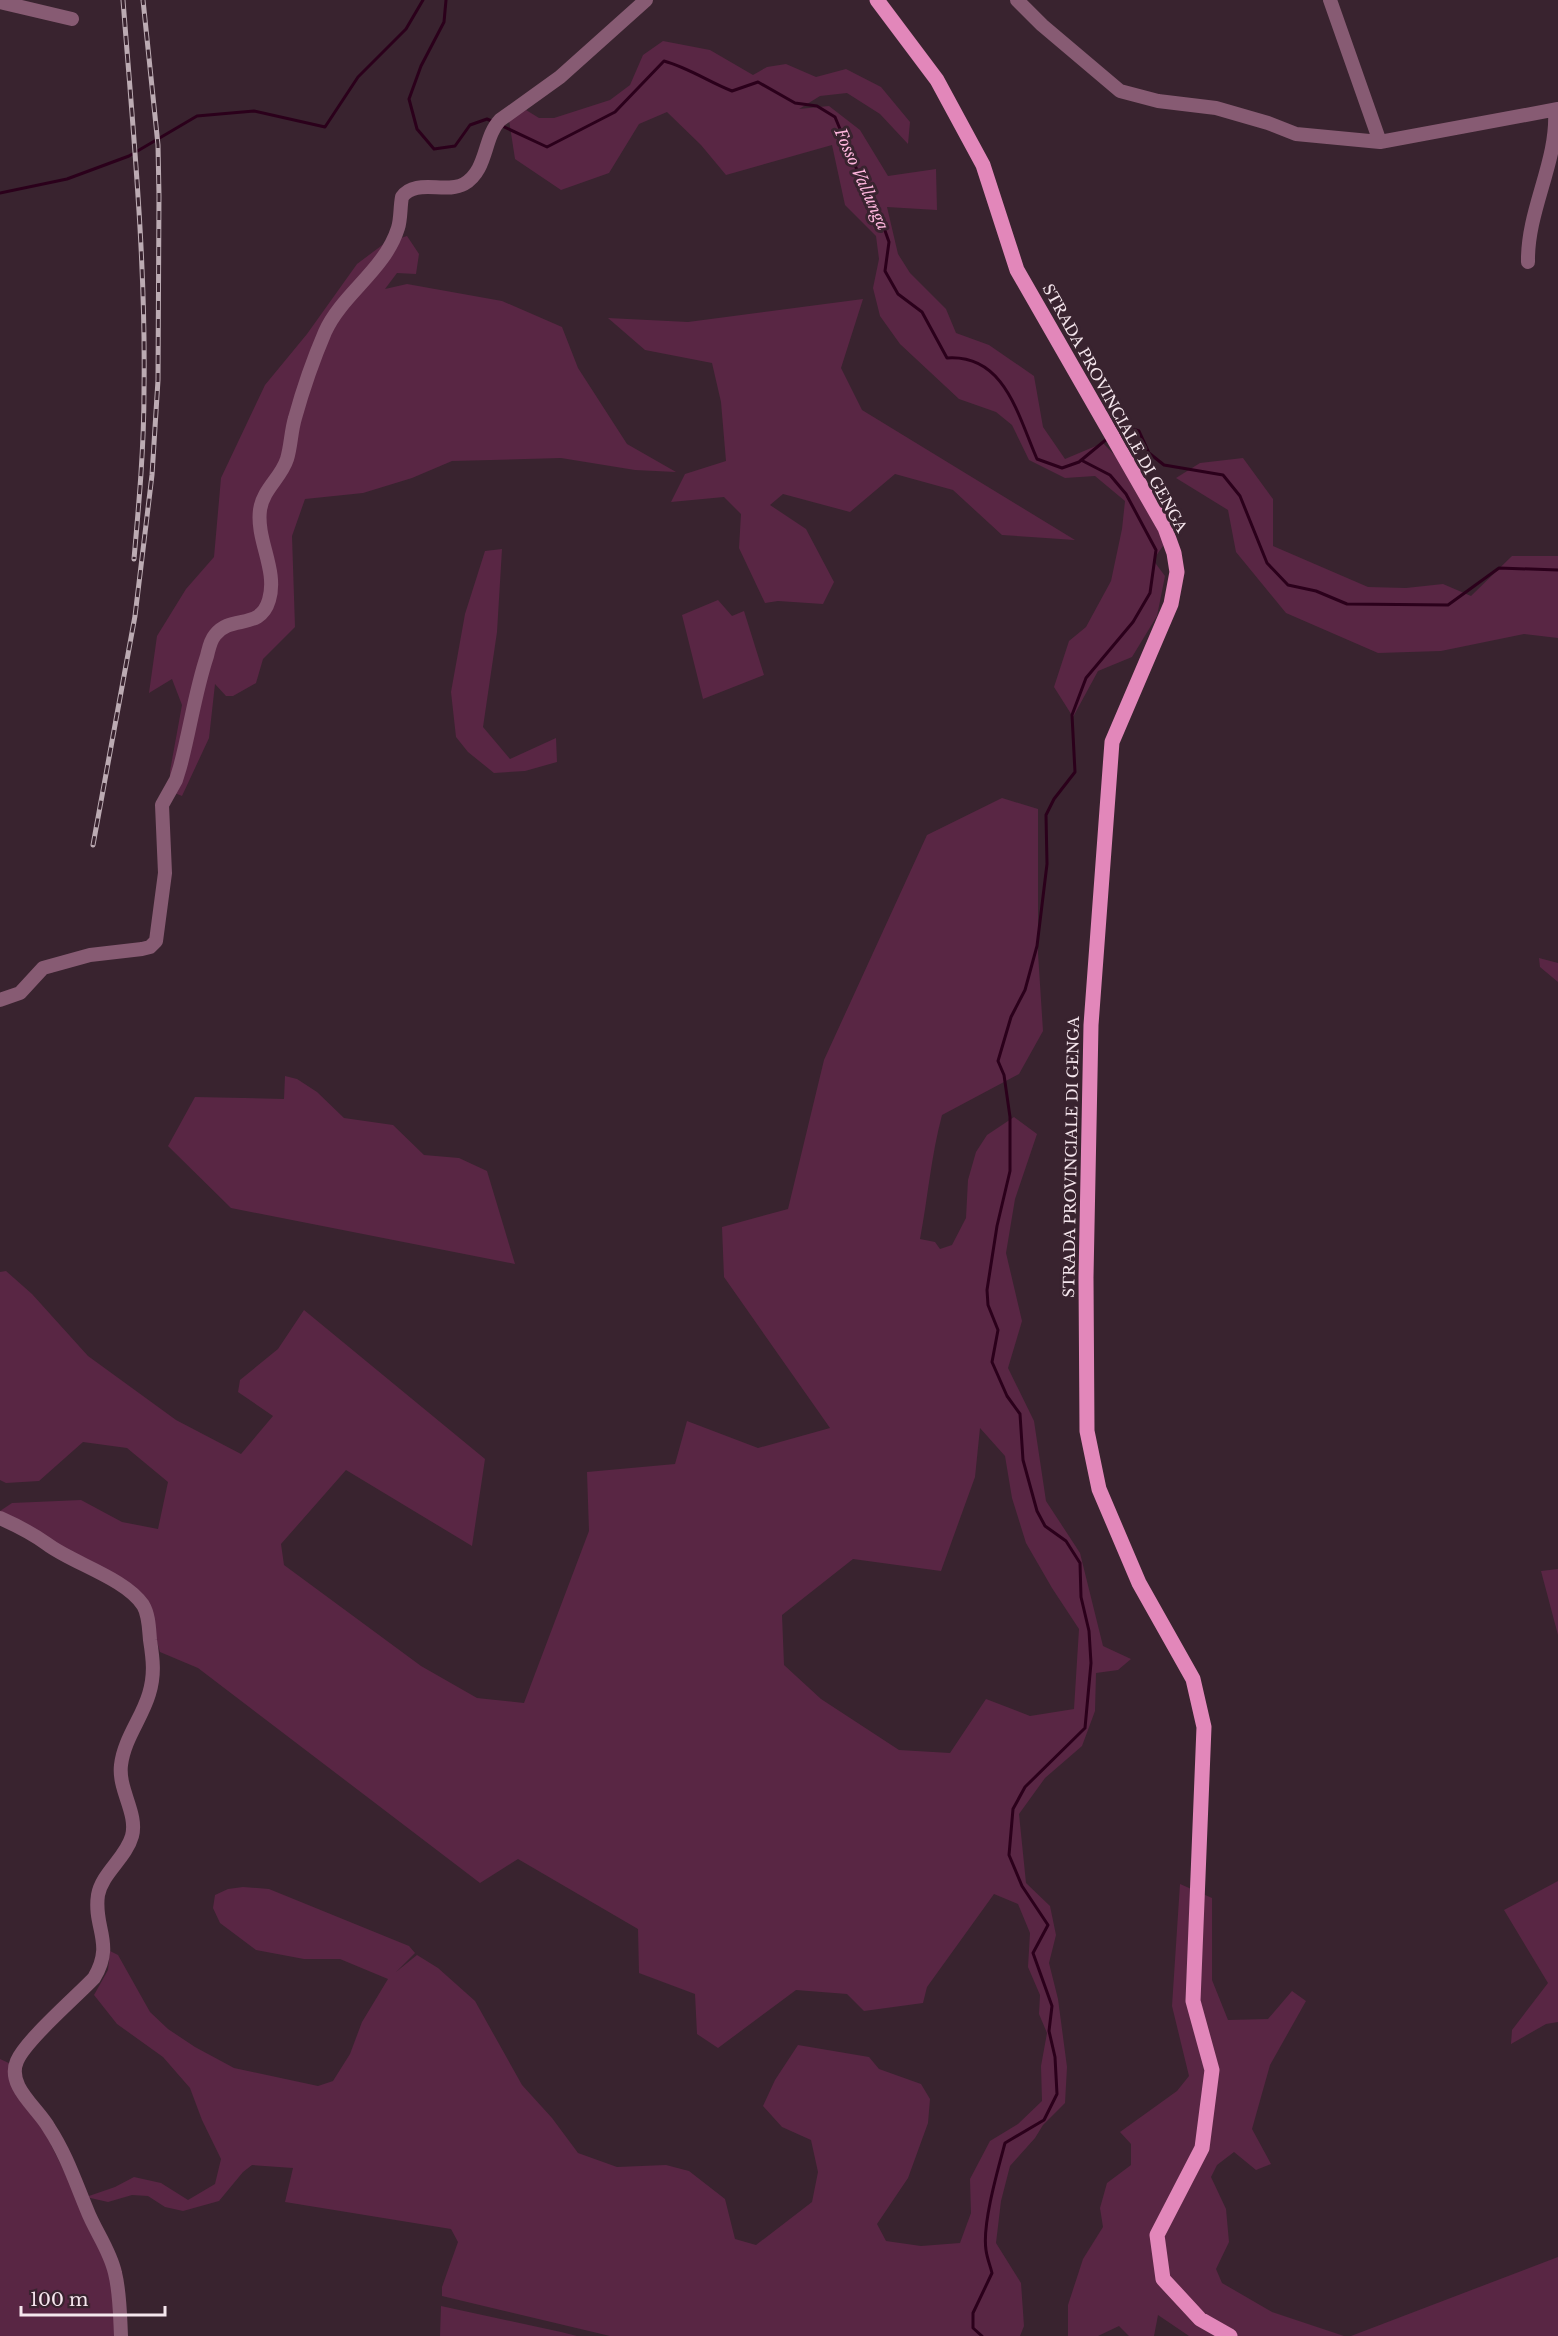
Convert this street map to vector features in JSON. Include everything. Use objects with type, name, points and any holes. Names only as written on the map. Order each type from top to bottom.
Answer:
[{"type":"main road","name":"STRADA PROVINCIALE DI GENGA","points":[[877,0],[937,80],[983,165],[1017,270],[1165,528],[1174,553],[1177,572],[1171,604],[1112,742],[1091,1025],[1086,1277],[1087,1431],[1099,1489],[1139,1583],[1193,1679],[1203,1727],[1194,2001],[1212,2070],[1202,2148],[1157,2235],[1163,2279],[1200,2319],[1230,2336]]},
{"type":"street","points":[[0,1000],[20,993],[43,968],[90,955],[142,949],[150,947],[156,941],[165,873],[162,805],[180,767],[200,677],[211,642],[223,628],[256,619],[262,614],[270,597],[271,580],[259,525],[260,508],[263,497],[278,478],[287,459],[295,418],[311,368],[333,317],[388,250],[398,230],[402,197],[405,192],[420,187],[454,187],[468,181],[483,160],[496,124],[560,77],[646,0]]},
{"type":"street","points":[[1017,0],[1042,25],[1120,91],[1158,101],[1216,108],[1268,123],[1296,134],[1380,142],[1556,110],[1557,132],[1536,212],[1528,262]]},
{"type":"street","points":[[1330,0],[1380,142]]},
{"type":"street","points":[[0,2],[72,19]]},
{"type":"street","points":[[0,1518],[28,1530],[47,1544],[91,1567],[132,1594],[142,1605],[147,1617],[154,1670],[149,1695],[127,1743],[121,1766],[122,1786],[133,1821],[132,1835],[126,1851],[99,1892],[97,1905],[105,1946],[102,1964],[94,1978],[25,2048],[16,2062],[14,2076],[19,2088],[48,2125],[63,2151],[76,2177],[87,2212],[106,2248],[115,2271],[121,2336]]},
{"type":"shaded area","points":[[663,41],[710,50],[753,75],[767,67],[786,64],[816,77],[846,69],[881,87],[910,122],[908,144],[880,114],[847,93],[820,96],[799,109],[829,106],[860,130],[888,176],[936,169],[937,210],[887,207],[898,254],[910,273],[946,309],[956,333],[989,345],[1034,376],[1043,427],[1065,459],[1103,443],[1126,467],[1163,532],[1163,546],[1153,560],[1165,576],[1157,616],[1132,657],[1098,671],[1073,717],[1054,687],[1069,641],[1086,627],[1111,581],[1122,529],[1125,501],[1095,476],[1065,478],[1029,460],[1012,425],[996,412],[959,399],[900,344],[880,316],[873,288],[879,259],[876,236],[845,205],[832,145],[726,175],[701,145],[667,112],[639,124],[609,173],[561,190],[515,159],[509,120],[526,110],[539,118],[554,118],[610,100],[630,85],[643,55]]},
{"type":"shaded area","points":[[407,236],[419,254],[416,274],[397,273],[385,289],[407,284],[502,301],[562,327],[578,368],[627,444],[676,472],[635,470],[561,458],[452,461],[412,478],[363,493],[305,499],[292,536],[295,627],[263,659],[256,683],[233,696],[226,696],[215,684],[209,738],[182,796],[170,791],[170,771],[182,705],[172,679],[149,693],[157,636],[186,589],[214,557],[221,478],[265,385],[307,334],[357,264],[385,243]]},
{"type":"shaded area","points":[[863,299],[841,368],[862,410],[1075,540],[1002,535],[953,490],[895,474],[850,512],[783,494],[770,505],[806,529],[834,582],[823,604],[778,601],[765,603],[739,548],[741,514],[724,497],[671,502],[685,474],[726,461],[721,402],[712,363],[645,350],[608,318],[688,322]]},
{"type":"shaded area","points":[[1243,458],[1273,499],[1273,546],[1368,587],[1406,588],[1443,584],[1471,596],[1512,556],[1558,556],[1558,638],[1524,634],[1441,651],[1378,653],[1286,613],[1236,552],[1228,510],[1176,478],[1200,463]]},
{"type":"shaded area","points":[[502,549],[497,632],[483,727],[510,759],[556,738],[557,762],[525,771],[494,773],[468,752],[456,737],[451,692],[465,614],[485,551]]},
{"type":"shaded area","points":[[718,600],[732,616],[744,611],[764,675],[703,699],[682,615]]},
{"type":"shaded area","points":[[1002,798],[1038,809],[1038,953],[1043,1031],[1019,1074],[942,1115],[920,1239],[935,1242],[940,1249],[952,1245],[966,1218],[968,1180],[976,1152],[987,1135],[1014,1117],[1037,1134],[1015,1199],[1006,1253],[1022,1321],[1008,1368],[1034,1421],[1046,1501],[1080,1553],[1103,1646],[1131,1659],[1118,1670],[1096,1673],[1095,1711],[1082,1746],[1045,1778],[1019,1814],[1026,1883],[1050,1906],[1056,1935],[1049,1963],[1058,1999],[1067,2067],[1065,2103],[1043,2125],[1035,2138],[1010,2166],[1001,2201],[996,2243],[1021,2283],[1024,2326],[1020,2336],[610,2336],[442,2296],[442,2287],[458,2242],[451,2229],[285,2202],[293,2168],[252,2165],[243,2172],[219,2201],[183,2211],[165,2207],[148,2196],[132,2195],[108,2202],[86,2197],[115,2187],[134,2177],[161,2183],[188,2200],[215,2184],[221,2159],[202,2120],[190,2088],[163,2057],[117,2024],[94,1995],[108,1970],[110,1951],[118,1955],[150,2012],[168,2029],[195,2047],[234,2068],[318,2086],[333,2081],[350,2054],[362,2022],[388,1979],[340,1959],[304,1959],[256,1950],[220,1923],[213,1908],[215,1895],[228,1889],[243,1887],[269,1889],[409,1946],[415,1953],[396,1972],[417,1955],[438,1968],[475,2001],[522,2085],[552,2118],[578,2153],[617,2167],[666,2165],[689,2171],[725,2199],[735,2239],[756,2245],[812,2202],[818,2172],[811,2140],[782,2127],[763,2106],[775,2080],[798,2045],[869,2057],[879,2069],[921,2084],[930,2099],[928,2123],[908,2178],[877,2224],[886,2241],[921,2246],[960,2243],[971,2213],[970,2179],[990,2141],[1018,2124],[1042,2101],[1041,2066],[1047,2033],[1039,2014],[1040,1995],[1028,1967],[1030,1933],[1018,1904],[994,1894],[927,1987],[923,2003],[864,2011],[847,1994],[796,1990],[718,2048],[697,2034],[695,1994],[639,1973],[638,1929],[518,1859],[480,1883],[198,1668],[160,1652],[137,1594],[0,1515],[0,1511],[12,1503],[81,1500],[122,1522],[158,1529],[168,1482],[127,1448],[83,1442],[39,1481],[6,1483],[0,1480],[0,1272],[6,1271],[32,1294],[88,1356],[176,1420],[241,1454],[273,1416],[238,1392],[240,1380],[278,1349],[304,1310],[485,1459],[472,1546],[346,1470],[281,1544],[284,1565],[421,1666],[477,1698],[524,1703],[589,1531],[587,1472],[675,1464],[687,1421],[758,1448],[830,1428],[724,1277],[722,1227],[788,1209],[824,1060],[927,835]],"holes":[[[980,1428],[1005,1456],[1012,1498],[1026,1543],[1079,1629],[1074,1709],[1030,1716],[986,1699],[950,1753],[899,1750],[821,1699],[784,1665],[782,1615],[853,1559],[941,1571],[975,1477]]]},
{"type":"shaded area","points":[[1539,958],[1558,963],[1558,982],[1540,967]]},
{"type":"shaded area","points":[[285,1076],[297,1079],[317,1092],[344,1118],[393,1125],[424,1155],[459,1158],[487,1171],[515,1264],[231,1208],[168,1146],[195,1097],[284,1099]]},
{"type":"shaded area","points":[[1558,1569],[1558,1635],[1541,1571]]},
{"type":"shaded area","points":[[1558,1881],[1558,2022],[1546,2024],[1511,2044],[1512,2030],[1548,1983],[1504,1910]]},
{"type":"shaded area","points":[[1180,1884],[1212,1898],[1212,1980],[1228,2020],[1268,2019],[1292,1991],[1306,2001],[1270,2065],[1252,2129],[1271,2164],[1256,2170],[1234,2152],[1217,2165],[1211,2177],[1226,2209],[1229,2242],[1216,2269],[1222,2283],[1272,2312],[1344,2336],[1189,2336],[1158,2315],[1154,2336],[1129,2336],[1119,2326],[1098,2336],[1068,2336],[1068,2305],[1083,2259],[1103,2227],[1100,2208],[1107,2183],[1131,2165],[1131,2144],[1120,2132],[1177,2091],[1189,2076],[1172,2006]]},
{"type":"shaded area","points":[[0,2059],[11,2064],[111,2266],[115,2336],[0,2336]]},
{"type":"shaded area","points":[[1558,2257],[1558,2336],[1351,2336]]},
{"type":"shaded area","points":[[441,2306],[561,2332],[577,2336],[440,2336]]},
{"type":"waterway","points":[[0,193],[67,179],[129,156],[197,116],[254,111],[325,127],[358,77],[406,29],[423,0]]},
{"type":"waterway","name":"Fosso Vallunga","points":[[446,0],[444,22],[421,66],[409,99],[417,129],[434,149],[455,146],[470,125],[487,119],[494,122]]},
{"type":"waterway","name":"Fosso Vallunga","points":[[500,125],[547,147],[615,112],[664,61],[732,91],[758,82],[795,103],[817,106],[835,117],[857,170],[877,208],[889,242],[885,271],[898,294],[922,312],[947,358],[967,359],[983,366],[996,377],[1007,391],[1037,459],[1062,468],[1079,462],[1108,438]]},
{"type":"waterway","name":"Fosso Vallunga","points":[[1117,434],[1130,428],[1139,431],[1149,453],[1164,465],[1223,475],[1240,496],[1267,563],[1288,585],[1316,591],[1347,604],[1448,605],[1499,568],[1558,570]]},
{"type":"waterway","points":[[982,2336],[973,2328],[973,2313],[992,2273],[986,2250],[986,2226],[991,2196],[1005,2143],[1044,2120],[1057,2094],[1055,2057],[1049,2031],[1052,2006],[1033,1953],[1048,1925],[1022,1886],[1009,1855],[1013,1809],[1025,1787],[1085,1728],[1091,1663],[1089,1631],[1081,1597],[1080,1563],[1066,1541],[1045,1526],[1037,1511],[1023,1460],[1020,1414],[1007,1396],[992,1362],[998,1330],[988,1305],[987,1290],[997,1226],[1010,1171],[1010,1117],[1004,1075],[998,1061],[1011,1017],[1025,990],[1037,946],[1047,864],[1046,815],[1054,799],[1075,772],[1072,715],[1086,678],[1133,622],[1150,593],[1156,550],[1126,494],[1110,475],[1081,460]]},
{"type":"railway","points":[[123,0],[138,195],[144,342],[143,433],[134,559]]},
{"type":"railway","points":[[93,845],[135,616],[152,475],[158,380],[158,145],[143,0]]}]
